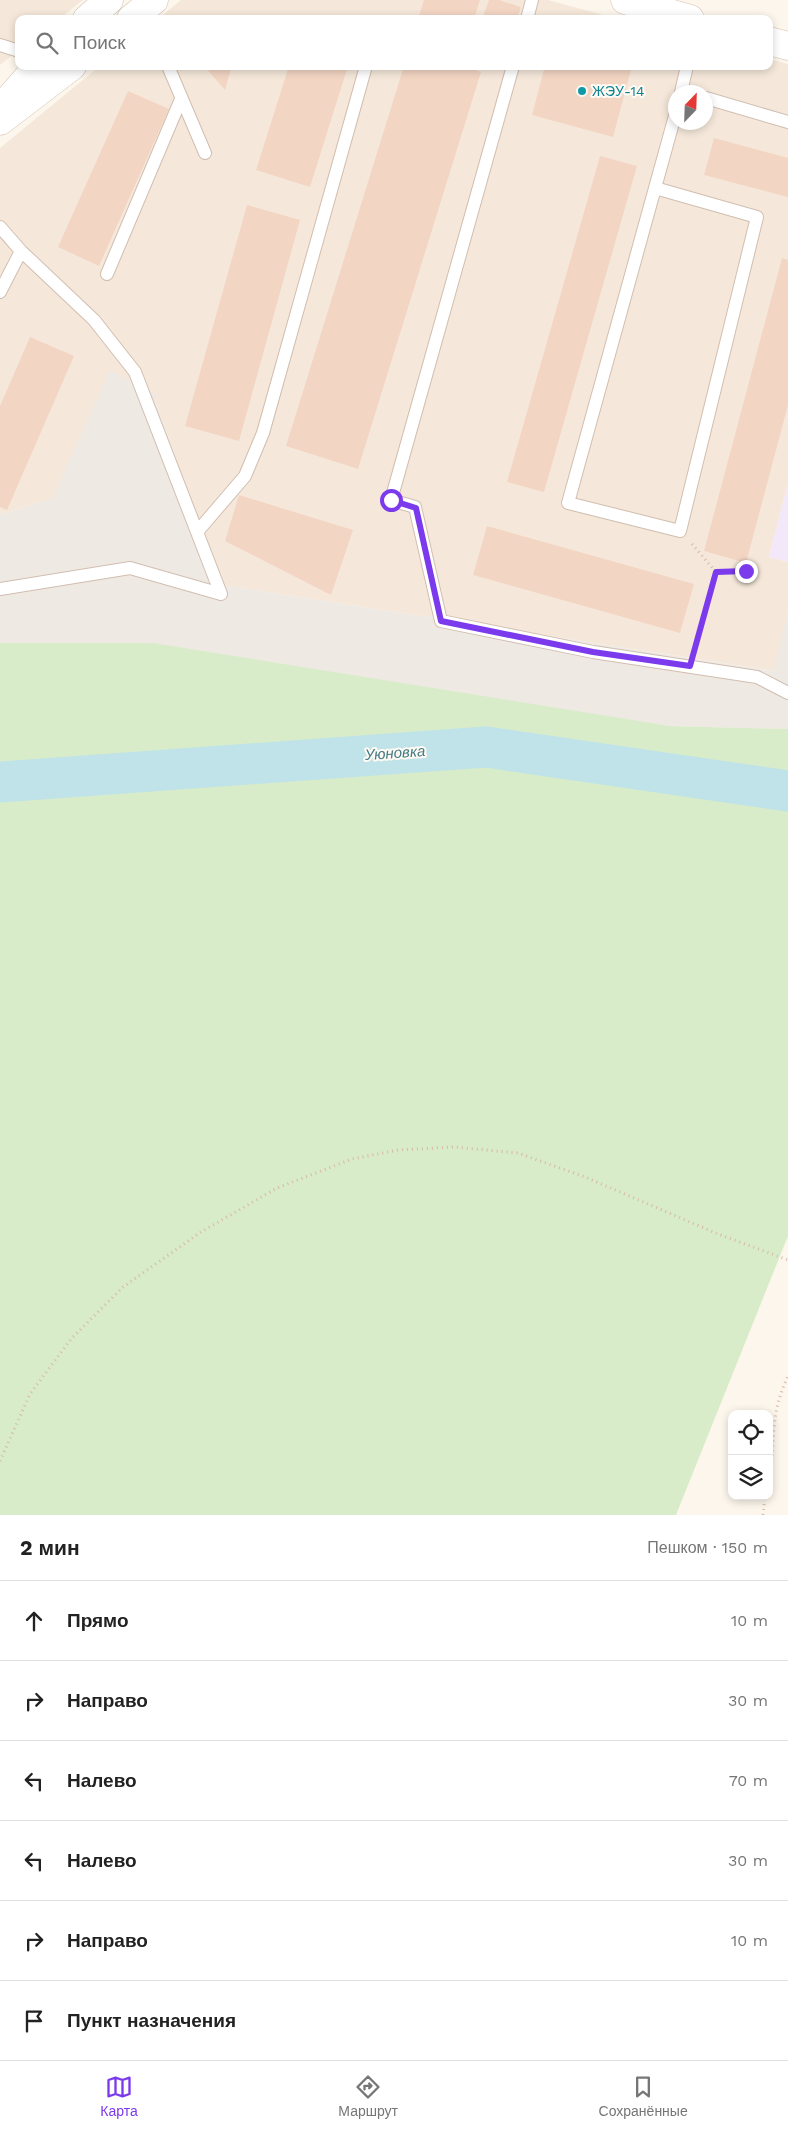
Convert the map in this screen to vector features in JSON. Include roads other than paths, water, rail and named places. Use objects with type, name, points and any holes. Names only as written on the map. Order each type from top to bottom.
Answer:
[{"type":"street","points":[[92,15],[109,0]]},
{"type":"street","points":[[136,15],[154,0]]},
{"type":"street","points":[[625,0],[676,15]]},
{"type":"street","points":[[773,42],[788,46]]},
{"type":"street","points":[[0,110],[35,70]]},
{"type":"street","points":[[0,120],[67,70]]},
{"type":"lane","points":[[528,15],[532,0]]},
{"type":"lane","points":[[0,45],[15,50]]},
{"type":"lane","points":[[170,70],[205,153]]},
{"type":"lane","points":[[197,532],[245,476],[263,433],[365,70]]},
{"type":"lane","points":[[512,70],[391,500],[416,508],[441,621],[593,652],[757,677],[788,693]]},
{"type":"lane","points":[[683,85],[686,70]]},
{"type":"lane","points":[[107,274],[182,99]]},
{"type":"lane","points":[[713,100],[788,122]]},
{"type":"lane","points":[[655,188],[757,217],[680,532],[568,503],[655,188],[671,130]]},
{"type":"lane","points":[[0,227],[21,251],[94,320],[135,372],[221,594],[130,568],[0,589]]},
{"type":"lane","points":[[0,292],[21,251]]},
{"type":"waterway","name":"Уюновка","points":[[0,782],[486,747],[788,791]]},
{"type":"place","name":"ЖЭУ-14","points":[[582,91]]}]
